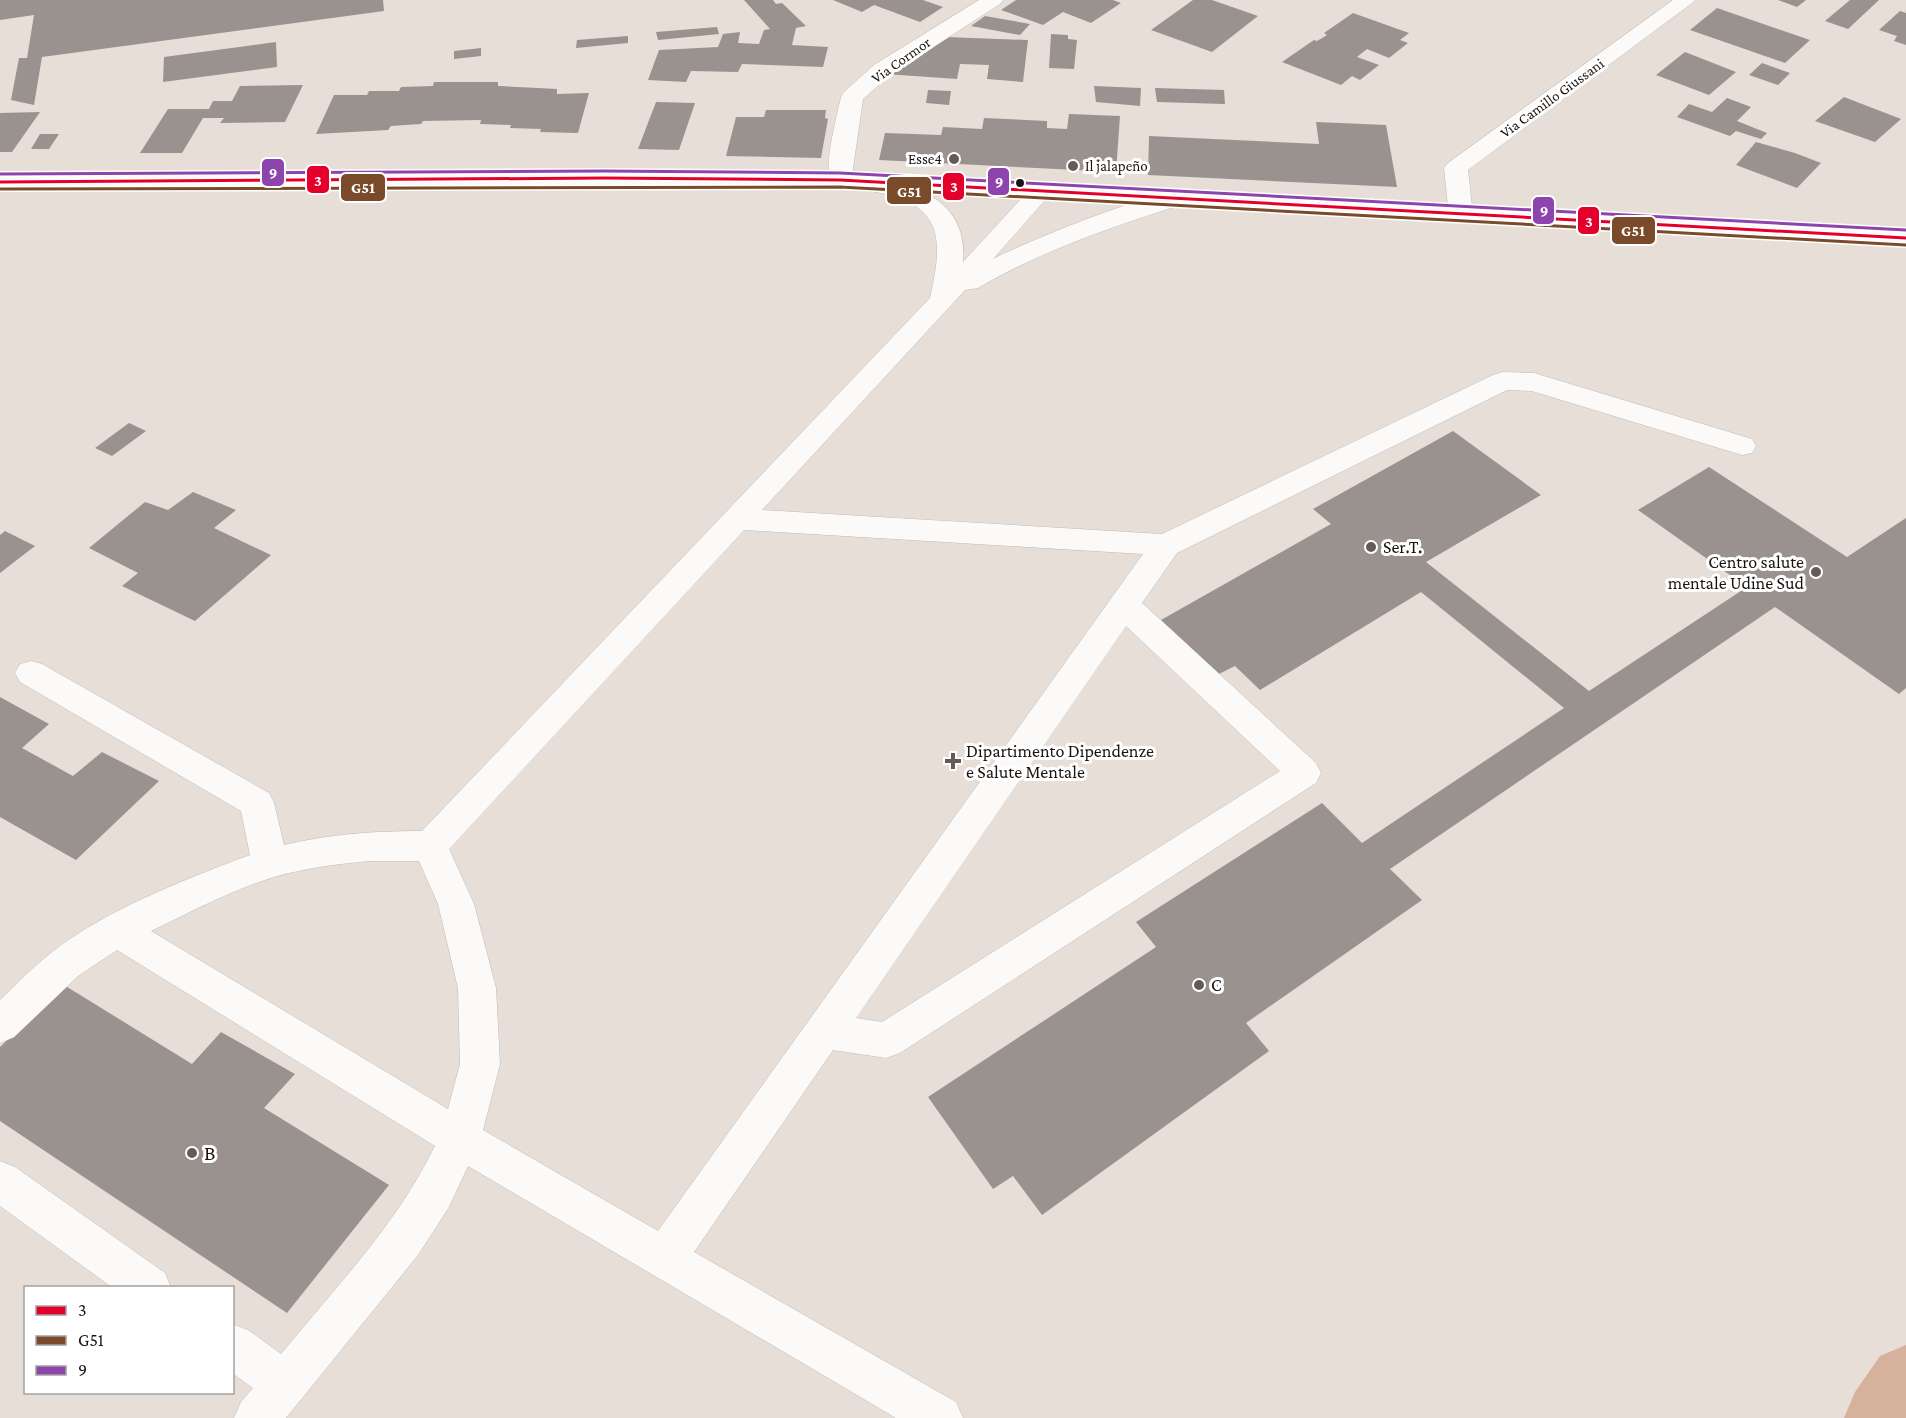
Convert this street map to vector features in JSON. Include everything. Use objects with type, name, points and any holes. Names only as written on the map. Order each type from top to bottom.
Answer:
[{"type":"main road","name":"Via Cormor","points":[[840,180],[841,158],[852,97],[882,70],[993,0]]},
{"type":"main road","name":"Via Camillo Giussani","points":[[1461,215],[1456,168],[1686,0]]},
{"type":"main road","points":[[0,182],[603,178],[840,180],[1906,238]]},
{"type":"main road","points":[[840,180],[887,187],[913,194],[930,203],[942,218],[950,240],[950,265],[942,300]]},
{"type":"main road","points":[[0,1025],[65,964],[117,930],[212,885],[270,863],[327,850],[369,846],[430,846],[942,300],[1041,191]]},
{"type":"main road","points":[[942,300],[987,271],[1070,234],[1182,197]]},
{"type":"main road","points":[[665,1257],[1166,545],[1503,381],[1534,382],[1742,446]]},
{"type":"main road","points":[[736,519],[1166,545]]},
{"type":"main road","points":[[824,1031],[886,1040],[1304,773],[1123,604]]},
{"type":"main road","points":[[32,674],[257,803],[270,863]]},
{"type":"main road","points":[[257,1418],[403,1240],[434,1193],[460,1139],[480,1064],[477,988],[456,904],[430,846]]},
{"type":"main road","points":[[117,930],[460,1139],[940,1418]]},
{"type":"main road","points":[[0,1181],[149,1286]]},
{"type":"main road","points":[[234,1347],[286,1384]]},
{"type":"building","points":[[0,0],[383,0],[384,11],[42,57],[34,105],[11,100],[19,58],[27,58],[34,15],[0,20]]},
{"type":"building","points":[[744,0],[773,0],[776,4],[782,3],[806,26],[796,28],[792,45],[828,47],[823,67],[742,64],[738,72],[691,71],[686,82],[648,80],[659,50],[718,47],[723,34],[740,32],[738,43],[759,44],[764,30],[770,29]]},
{"type":"building","points":[[833,0],[923,0],[943,7],[920,22],[874,5],[862,12]]},
{"type":"building","points":[[1016,0],[1113,0],[1121,3],[1091,23],[1063,12],[1043,25],[1001,10]]},
{"type":"building","points":[[1193,0],[1212,0],[1258,16],[1212,52],[1151,30]]},
{"type":"building","points":[[1778,0],[1806,0],[1797,7]]},
{"type":"building","points":[[1850,0],[1879,0],[1848,29],[1825,21]]},
{"type":"building","points":[[1717,8],[1810,40],[1785,63],[1690,30]]},
{"type":"building","points":[[1900,11],[1906,13],[1906,45],[1894,41],[1897,36],[1879,30]]},
{"type":"building","points":[[1353,13],[1409,33],[1400,40],[1408,43],[1389,58],[1367,49],[1357,57],[1379,65],[1360,80],[1352,76],[1341,85],[1282,62],[1314,40],[1317,41],[1327,35],[1324,33]]},
{"type":"building","points":[[985,16],[1030,24],[1020,35],[971,26]]},
{"type":"building","points":[[717,27],[719,34],[658,40],[656,32]]},
{"type":"building","points":[[1051,34],[1068,35],[1068,39],[1077,40],[1074,69],[1049,68]]},
{"type":"building","points":[[628,36],[628,43],[576,48],[577,40]]},
{"type":"building","points":[[946,37],[1028,40],[1023,82],[987,79],[989,65],[960,64],[957,79],[885,74]]},
{"type":"building","points":[[276,42],[277,67],[163,82],[164,57]]},
{"type":"building","points":[[481,48],[481,56],[454,59],[454,51]]},
{"type":"building","points":[[1685,52],[1736,72],[1709,95],[1656,75]]},
{"type":"building","points":[[1762,63],[1790,73],[1778,85],[1749,75]]},
{"type":"building","points":[[434,82],[498,82],[498,86],[557,89],[557,94],[589,93],[578,133],[540,132],[541,129],[480,124],[481,120],[423,121],[421,124],[391,126],[388,130],[316,134],[334,95],[367,95],[369,91],[399,91],[401,87],[433,86]]},
{"type":"building","points":[[303,85],[285,122],[220,123],[224,118],[203,118],[182,153],[140,153],[168,109],[209,109],[213,101],[232,101],[240,86]]},
{"type":"building","points":[[1094,86],[1141,88],[1140,106],[1096,102]]},
{"type":"building","points":[[1155,88],[1224,90],[1225,104],[1157,102]]},
{"type":"building","points":[[928,90],[951,91],[949,105],[926,103]]},
{"type":"building","points":[[1844,97],[1901,119],[1875,142],[1815,121]]},
{"type":"building","points":[[1727,98],[1751,107],[1737,121],[1767,133],[1761,139],[1736,131],[1730,136],[1677,117],[1689,104],[1712,112]]},
{"type":"building","points":[[656,102],[695,103],[679,150],[638,149]]},
{"type":"building","points":[[766,110],[826,110],[825,118],[828,119],[821,158],[726,156],[736,117],[764,117]]},
{"type":"building","points":[[40,112],[12,152],[0,152],[0,113]]},
{"type":"building","points":[[1069,114],[1120,116],[1116,172],[879,160],[885,133],[941,135],[943,127],[982,129],[984,118],[1047,121],[1047,128],[1067,129]]},
{"type":"building","points":[[1316,122],[1386,125],[1397,187],[1148,175],[1149,136],[1319,144]]},
{"type":"building","points":[[40,134],[59,134],[49,149],[31,149]]},
{"type":"building","points":[[1756,142],[1821,163],[1797,188],[1736,165]]},
{"type":"building","points":[[129,423],[146,431],[112,456],[95,448]]},
{"type":"building","points":[[1453,431],[1541,495],[1426,562],[1589,691],[1747,587],[1638,510],[1709,467],[1847,557],[1906,518],[1906,688],[1899,694],[1775,607],[1390,869],[1422,900],[1246,1023],[1269,1051],[1042,1215],[1013,1176],[993,1189],[928,1097],[1156,947],[1136,922],[1322,803],[1362,843],[1564,708],[1421,592],[1260,690],[1235,666],[1219,674],[1161,620],[1331,524],[1313,509]]},
{"type":"building","points":[[193,492],[236,510],[214,528],[271,555],[195,621],[122,586],[138,573],[89,548],[145,502],[168,510]]},
{"type":"building","points":[[5,531],[35,546],[0,573],[0,535]]},
{"type":"building","points":[[0,697],[49,724],[22,748],[73,776],[102,752],[159,781],[76,860],[0,817]]},
{"type":"building","name":"B","points":[[64,985],[192,1064],[221,1032],[295,1074],[264,1108],[389,1185],[287,1313],[0,1121],[0,1047]]},
{"type":"waterway","points":[[1881,1418],[1906,1382]]},
{"type":"transit line","name":"9","points":[[0,174],[603,171],[840,173],[1906,230]]},
{"type":"transit line","name":"3","points":[[0,182],[603,178],[840,180],[1906,238]]},
{"type":"transit line","name":"G51","points":[[0,189],[840,187],[1906,245]]},
{"type":"place","name":"Esse4","points":[[954,159]]},
{"type":"place","name":"Il jalapeño","points":[[1073,166]]},
{"type":"place","name":"Ser.T.","points":[[1371,547]]},
{"type":"place","name":"Centro salute mentale Udine Sud","points":[[1816,572]]},
{"type":"place","name":"Dipartimento Dipendenze e Salute Mentale","points":[[953,761]]},
{"type":"place","name":"C","points":[[1199,985]]},
{"type":"place","name":"B","points":[[192,1153]]}]
